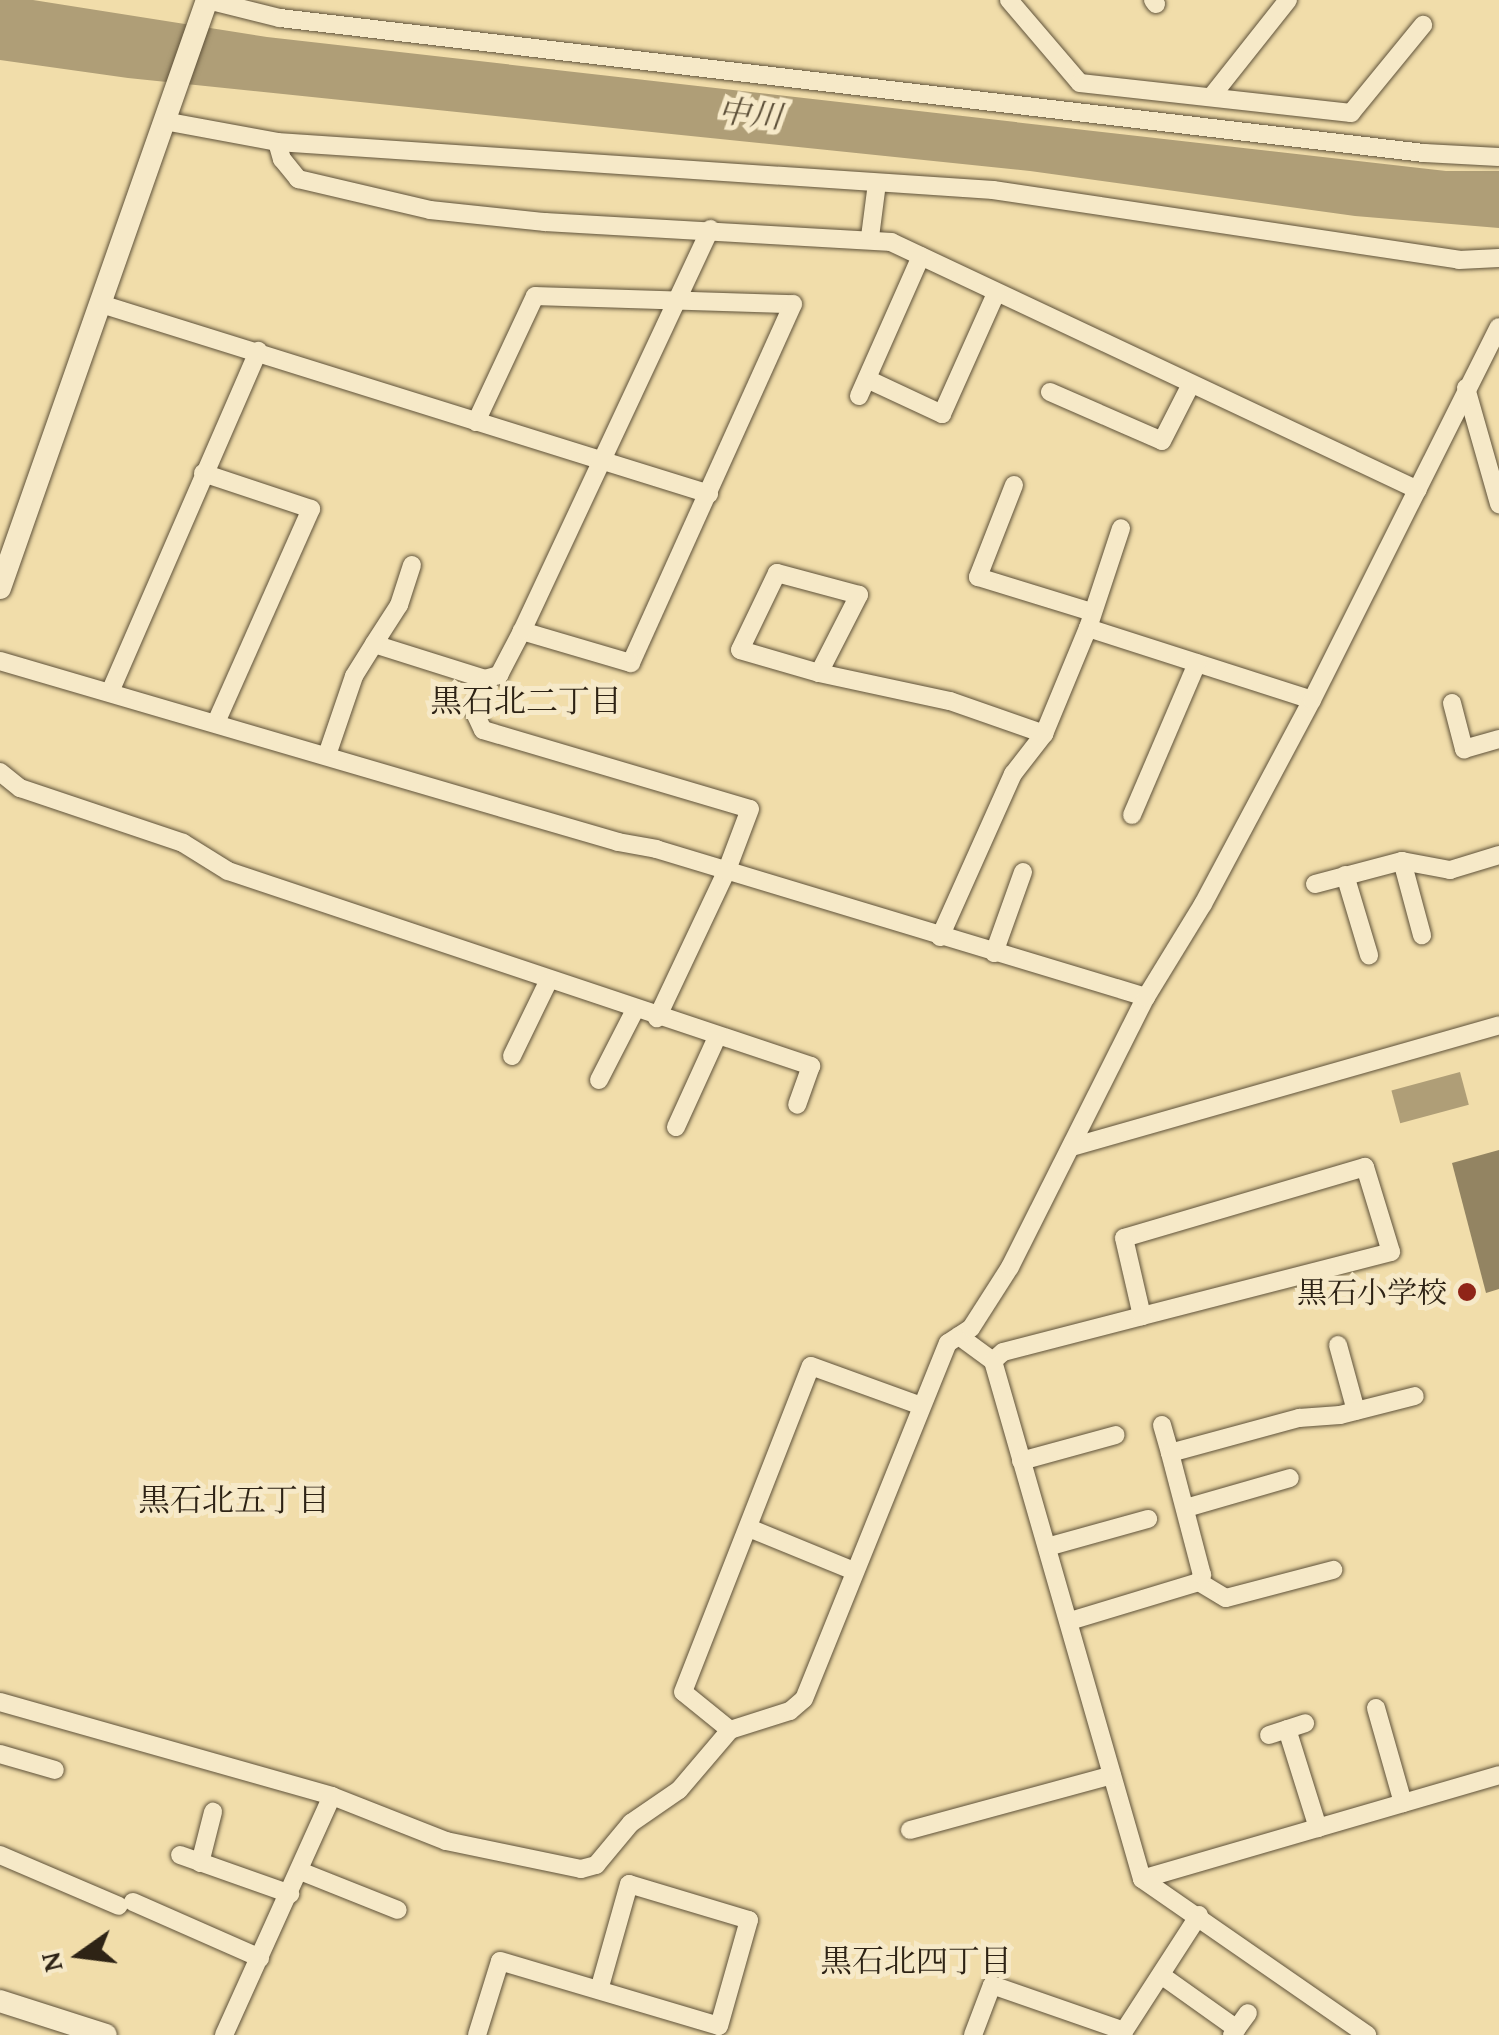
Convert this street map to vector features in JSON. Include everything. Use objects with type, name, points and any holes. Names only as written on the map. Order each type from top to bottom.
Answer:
[{"type":"street","points":[[1010,0],[1080,84],[1351,113],[1423,25]]},
{"type":"street","points":[[1211,97],[1288,0]]},
{"type":"street","points":[[0,588],[205,5],[280,18],[1424,153],[1499,157]]},
{"type":"street","points":[[168,111],[277,142],[993,190],[1459,260],[1499,258]]},
{"type":"street","points":[[277,142],[282,159],[298,179],[381,202],[526,220],[870,237],[922,256],[1418,490]]},
{"type":"street","points":[[870,237],[877,183]]},
{"type":"street","points":[[374,644],[485,679],[499,676],[710,229]]},
{"type":"street","points":[[922,256],[863,387],[942,414],[996,293]]},
{"type":"street","points":[[476,422],[534,296],[793,304],[630,663],[522,631]]},
{"type":"street","points":[[101,304],[709,494]]},
{"type":"street","points":[[0,1702],[332,1796],[446,1841],[582,1870],[596,1865],[631,1823],[680,1790],[730,1730],[790,1712],[804,1699],[948,1343],[972,1328],[1010,1267],[1146,997],[1203,904],[1312,700],[1499,328]]},
{"type":"street","points":[[110,692],[258,350]]},
{"type":"street","points":[[1050,392],[1162,441],[1191,384]]},
{"type":"street","points":[[1466,388],[1492,450],[1499,504]]},
{"type":"street","points":[[203,473],[311,509],[216,722]]},
{"type":"street","points":[[1014,485],[978,577],[1197,662],[1312,700]]},
{"type":"street","points":[[940,936],[1013,774],[1044,734],[1090,620],[1121,528]]},
{"type":"street","points":[[328,755],[354,676],[399,605],[412,565]]},
{"type":"street","points":[[819,673],[858,595],[778,573],[740,650],[819,673],[950,701],[1044,734]]},
{"type":"street","points":[[0,661],[727,870],[1146,997]]},
{"type":"street","points":[[1132,815],[1197,662]]},
{"type":"street","points":[[485,679],[474,711],[483,730],[750,809],[727,870],[657,1018]]},
{"type":"street","points":[[1452,703],[1464,749],[1499,739]]},
{"type":"street","points":[[0,772],[20,788],[184,842],[228,871],[548,982],[811,1066],[797,1105]]},
{"type":"street","points":[[1315,884],[1402,861],[1450,870],[1499,855]]},
{"type":"street","points":[[1402,861],[1422,935]]},
{"type":"street","points":[[994,953],[1023,872]]},
{"type":"street","points":[[1345,875],[1368,955]]},
{"type":"street","points":[[512,1056],[548,982]]},
{"type":"street","points":[[599,1080],[634,1010]]},
{"type":"street","points":[[1072,1147],[1499,1025]]},
{"type":"street","points":[[676,1127],[717,1037]]},
{"type":"street","points":[[993,1360],[1003,1352],[1391,1252],[1366,1168],[1124,1238],[1142,1316]]},
{"type":"street","points":[[959,1336],[993,1360],[1142,1879],[1367,2035]]},
{"type":"street","points":[[1338,1345],[1356,1410]]},
{"type":"street","points":[[730,1730],[683,1692],[811,1366],[920,1405]]},
{"type":"street","points":[[1170,1453],[1299,1418],[1415,1396]]},
{"type":"street","points":[[1162,1425],[1202,1575],[1199,1582]]},
{"type":"street","points":[[1021,1461],[1116,1435]]},
{"type":"street","points":[[1186,1508],[1290,1478]]},
{"type":"street","points":[[1046,1548],[1148,1520]]},
{"type":"street","points":[[748,1528],[854,1571]]},
{"type":"street","points":[[1070,1621],[1199,1582],[1226,1598],[1332,1570]]},
{"type":"street","points":[[1376,1708],[1402,1803]]},
{"type":"street","points":[[1268,1735],[1296,1726],[1318,1828]]},
{"type":"street","points":[[0,1754],[54,1770]]},
{"type":"street","points":[[910,1830],[1112,1775]]},
{"type":"street","points":[[1142,1879],[1499,1775]]},
{"type":"street","points":[[224,2035],[332,1796]]},
{"type":"street","points":[[200,1863],[213,1812]]},
{"type":"street","points":[[0,1855],[260,1958]]},
{"type":"street","points":[[180,1856],[290,1894]]},
{"type":"street","points":[[300,1871],[398,1910]]},
{"type":"street","points":[[477,2035],[500,1961],[719,2026],[750,1920],[629,1884],[599,1990]]},
{"type":"street","points":[[973,2035],[992,1985],[1130,2033],[1160,1975],[1199,1915]]},
{"type":"street","points":[[1160,1975],[1234,2032],[1248,2013]]},
{"type":"street","points":[[0,2001],[106,2035]]},
{"type":"water","name":"中川","points":[[0,0],[33,0],[267,37],[1446,171],[1499,171],[1499,228],[1355,216],[1030,171],[128,78],[0,60]]},
{"type":"water","points":[[1460,1072],[1469,1105],[1400,1123],[1391,1090]]},
{"type":"building","points":[[1499,1150],[1499,1289],[1486,1293],[1452,1163]]},
{"type":"place","name":"黒石小学校","points":[[1467,1292]]},
{"type":"district","name":"黒石北二丁目","points":[[526,701]]},
{"type":"district","name":"黒石北五丁目","points":[[234,1500]]},
{"type":"district","name":"黒石北四丁目","points":[[916,1961]]}]
